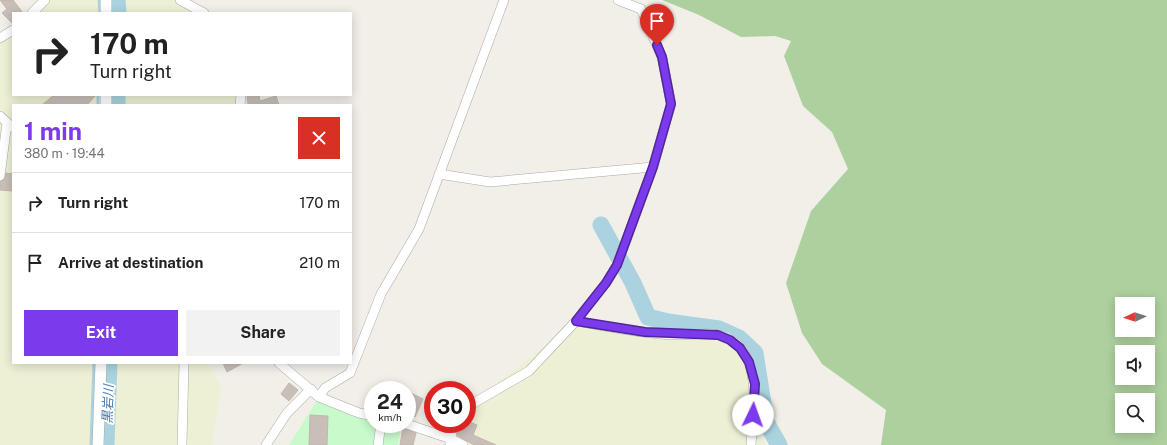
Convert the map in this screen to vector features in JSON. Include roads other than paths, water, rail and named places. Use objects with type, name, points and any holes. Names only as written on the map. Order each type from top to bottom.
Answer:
[{"type":"street","points":[[33,12],[45,0]]},
{"type":"street","points":[[106,0],[106,12]]},
{"type":"street","points":[[180,0],[202,12]]},
{"type":"street","points":[[319,397],[325,388],[350,373],[381,294],[419,229],[504,0]]},
{"type":"street","points":[[476,403],[529,371],[576,321],[606,283],[617,265],[653,167],[671,104],[662,57],[641,9],[618,0]]},
{"type":"street","points":[[0,38],[12,31]]},
{"type":"street","points":[[0,116],[10,125],[0,176]]},
{"type":"street","points":[[439,174],[490,182],[653,167]]},
{"type":"street","points":[[576,321],[645,332],[718,335],[730,340],[740,348],[749,362],[755,384],[751,445]]},
{"type":"street","points":[[98,445],[101,364]]},
{"type":"street","points":[[182,445],[184,364]]},
{"type":"street","points":[[280,364],[319,397],[352,411],[364,414]]},
{"type":"street","points":[[266,445],[287,413],[311,389]]},
{"type":"street","points":[[416,428],[450,442],[463,445]]},
{"type":"street","points":[[378,445],[380,433]]},
{"type":"waterway","points":[[99,0],[100,12]]},
{"type":"waterway","name":"黒岩川","points":[[117,0],[118,12]]},
{"type":"waterway","points":[[98,96],[98,104]]},
{"type":"waterway","name":"黒岩川","points":[[117,96],[117,104]]},
{"type":"waterway","points":[[601,225],[633,283],[648,317],[668,322],[719,329],[739,338],[755,353],[766,422],[779,445]]},
{"type":"waterway","points":[[91,445],[94,364]]},
{"type":"waterway","name":"黒岩川","points":[[106,445],[109,364]]}]
